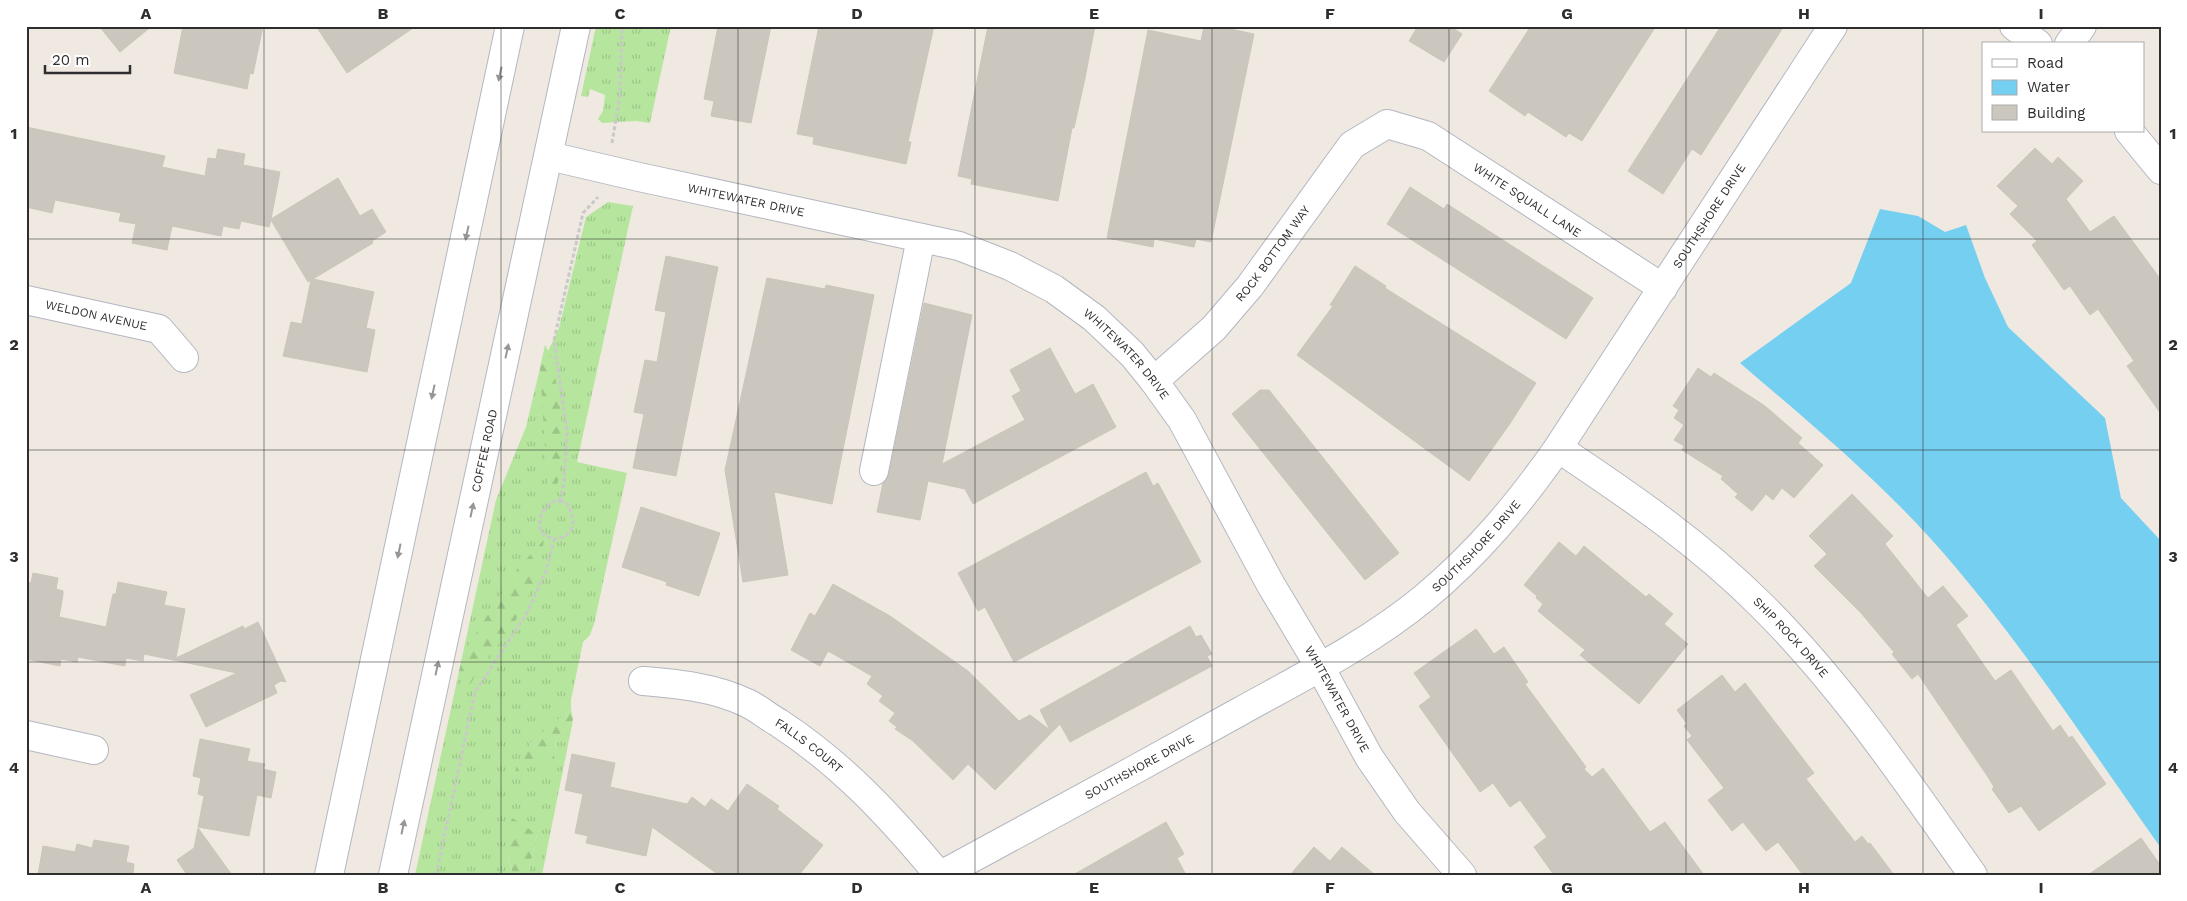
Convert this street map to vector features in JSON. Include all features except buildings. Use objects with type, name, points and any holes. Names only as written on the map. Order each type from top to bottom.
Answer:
[{"type":"street","points":[[329,875],[510,26]]},
{"type":"street","name":"COFFEE ROAD","points":[[393,875],[576,26]]},
{"type":"street","name":"SOUTHSHORE DRIVE","points":[[940,875],[1369,638],[1415,604],[1474,553],[1519,503],[1558,448],[1833,26]]},
{"type":"street","points":[[2014,26],[2035,42]]},
{"type":"street","points":[[2070,42],[2082,26]]},
{"type":"street","name":"WHITE SQUALL LANE","points":[[1387,124],[1428,136],[1663,288]]},
{"type":"street","name":"ROCK BOTTOM WAY","points":[[1154,381],[1214,328],[1250,286],[1352,145],[1387,124]]},
{"type":"street","points":[[2130,132],[2161,170]]},
{"type":"street","name":"WHITEWATER DRIVE","points":[[549,156],[959,246],[1010,266],[1054,289],[1094,318],[1132,354],[1182,420],[1270,585],[1320,666],[1369,757],[1408,812],[1462,875]]},
{"type":"street","points":[[874,471],[921,238]]},
{"type":"street","name":"WELDON AVENUE","points":[[26,300],[159,329],[184,358]]},
{"type":"street","name":"SHIP ROCK DRIVE","points":[[1558,448],[1637,501],[1708,556],[1761,605],[1823,671],[1868,727],[1974,875]]},
{"type":"street","name":"FALLS COURT","points":[[643,681],[696,686],[747,703],[804,740],[847,775],[889,816],[940,875]]},
{"type":"street","points":[[26,735],[94,750]]},
{"type":"path","points":[[560,501],[564,483],[567,431],[554,340],[583,213],[598,198],[608,169],[620,95],[622,26]]},
{"type":"path","points":[[560,501],[566,502],[573,514],[573,526],[564,538],[554,540],[546,537],[541,529],[541,515],[550,502],[560,501]]},
{"type":"path","points":[[436,875],[475,692],[528,613],[546,571],[554,540]]},
{"type":"green space","points":[[596,26],[671,26],[650,123],[636,121],[602,123],[598,119],[603,111],[605,95],[590,89],[588,97],[581,96]]},
{"type":"green space","points":[[608,202],[633,206],[577,462],[627,473],[594,624],[590,635],[583,642],[571,700],[571,709],[531,743],[515,771],[554,759],[556,739],[573,720],[542,875],[528,875],[537,834],[507,853],[513,875],[415,875],[496,500],[526,427],[540,368],[559,328],[586,217]]},
{"type":"green space","points":[[545,345],[549,352],[560,399],[561,463],[556,493],[548,493],[540,368]]},
{"type":"green space","points":[[544,540],[536,576],[521,611],[470,685],[459,671],[464,652],[518,568]]},
{"type":"green space","points":[[571,709],[573,720],[556,739],[554,759],[515,772],[530,744]]},
{"type":"green space","points":[[509,816],[537,834],[528,875],[513,875],[507,853]]},
{"type":"water","points":[[1880,209],[1918,216],[1945,232],[1966,225],[1985,278],[2008,327],[2105,418],[2121,498],[2161,541],[2161,848],[2050,689],[1992,611],[1930,538],[1908,514],[1838,448],[1740,363],[1851,283]]}]
